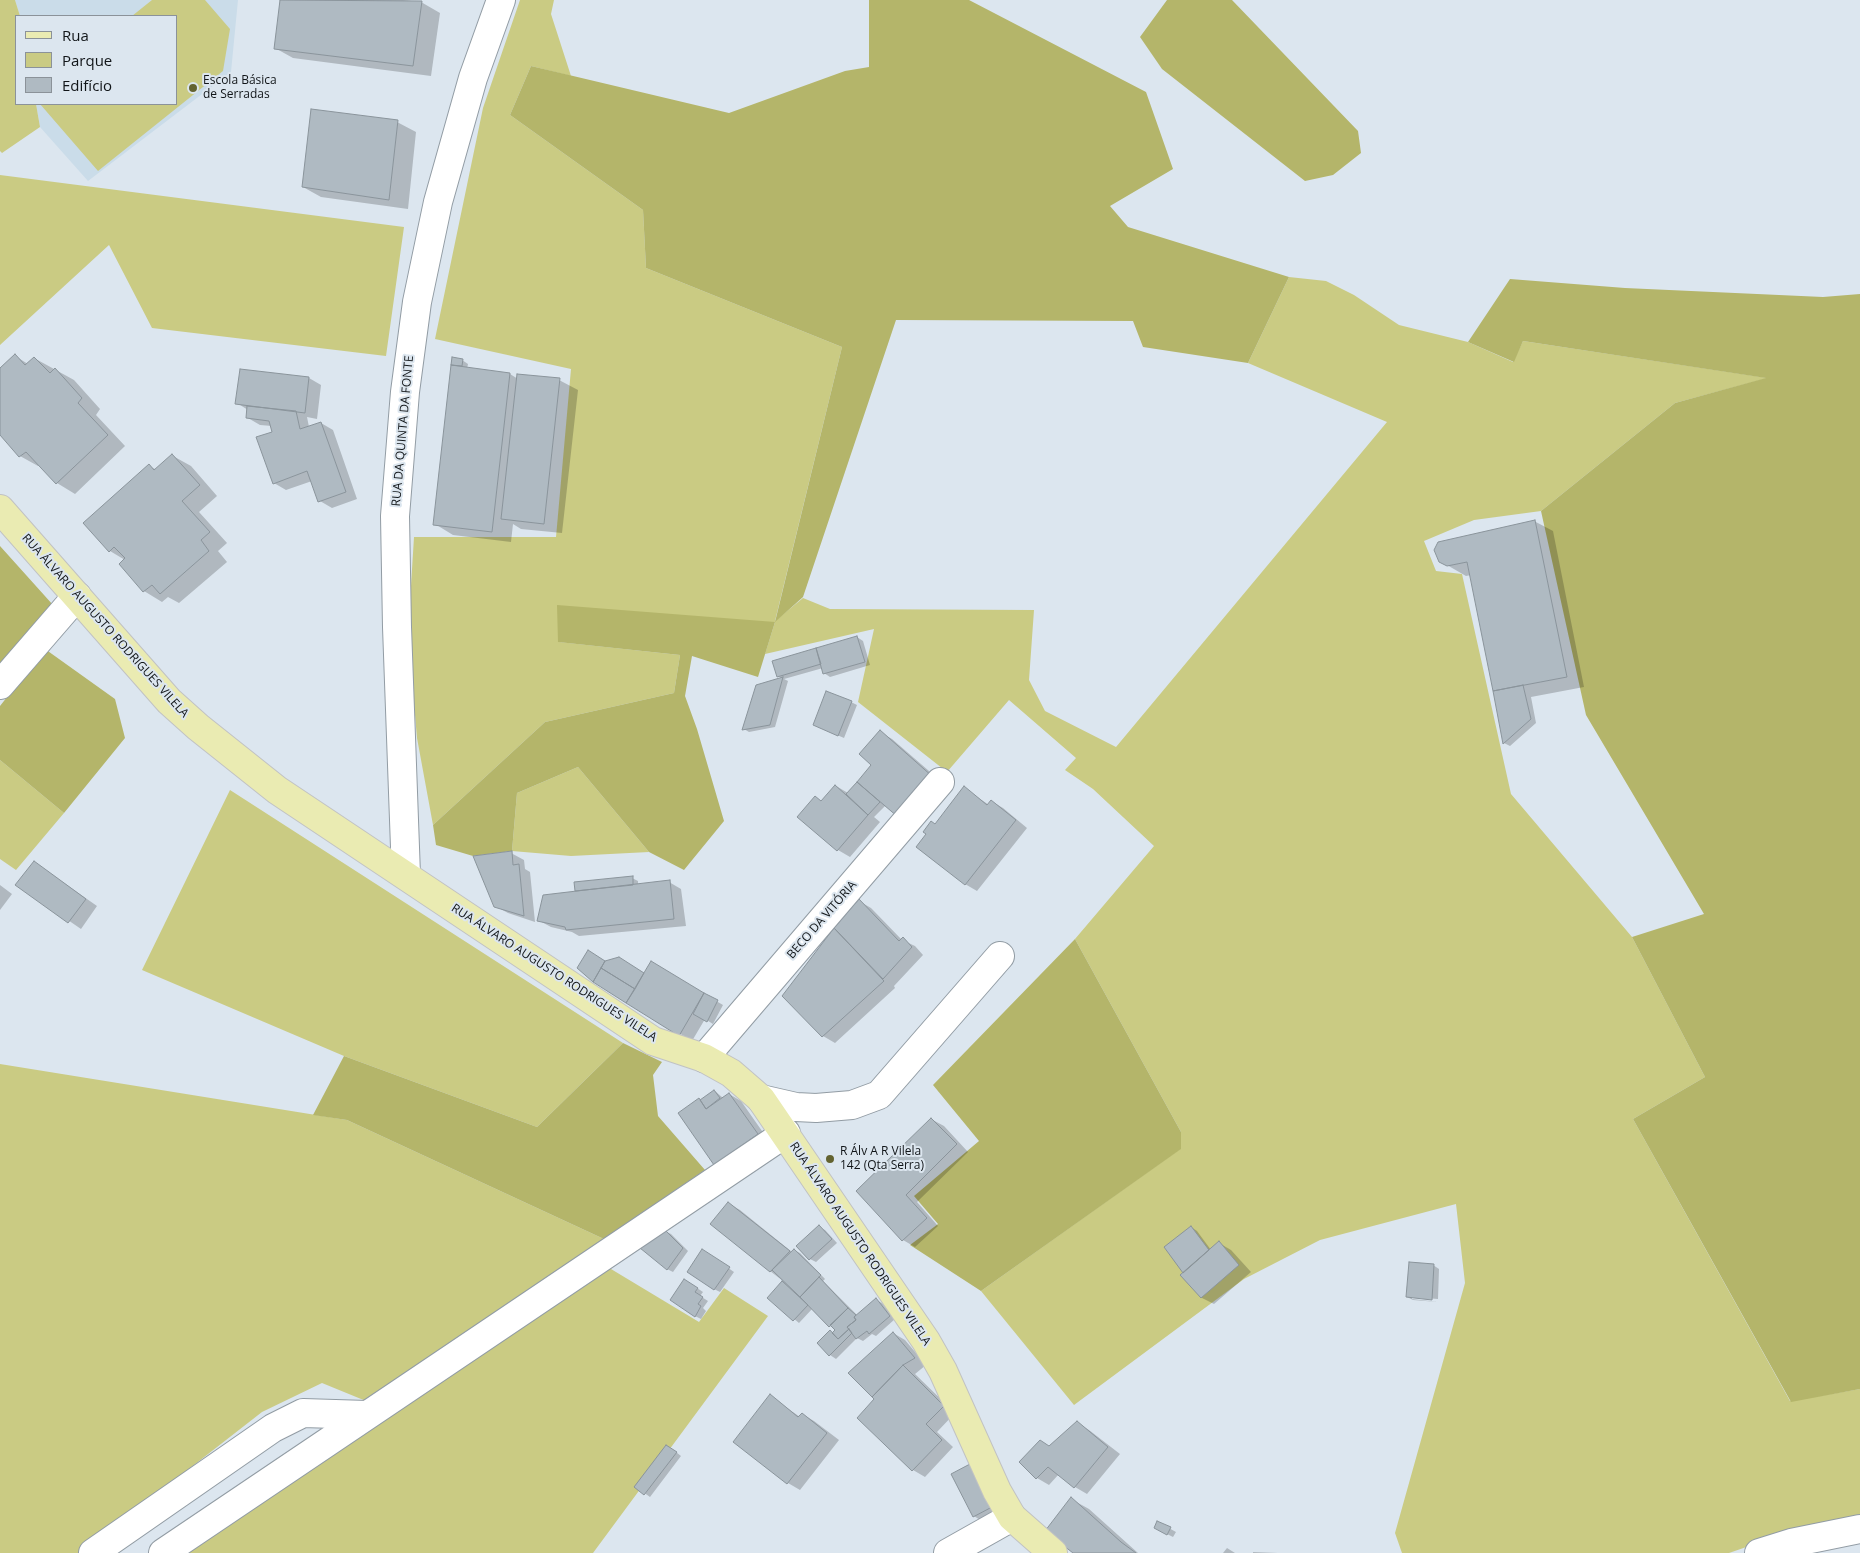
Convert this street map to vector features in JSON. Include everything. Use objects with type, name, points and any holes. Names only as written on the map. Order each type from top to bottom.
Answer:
[{"type":"main road","name":"RUA ÁLVARO AUGUSTO RODRIGUES VILELA","points":[[0,510],[169,700],[198,727],[277,790],[406,874],[653,1041],[704,1058],[731,1073],[761,1099],[786,1133],[926,1341],[943,1371],[997,1491],[1012,1516],[1053,1553]]},
{"type":"street","name":"RUA DA QUINTA DA FONTE","points":[[406,874],[395,516],[405,392],[417,302],[438,202],[473,78],[501,0]]},
{"type":"street","points":[[0,685],[76,596]]},
{"type":"street","name":"BECO DA VITÓRIA","points":[[704,1058],[940,782]]},
{"type":"street","points":[[761,1099],[796,1107],[816,1108],[852,1105],[879,1095],[1000,956]]},
{"type":"street","points":[[163,1553],[786,1133]]},
{"type":"street","points":[[93,1553],[273,1428],[303,1413],[368,1415]]},
{"type":"street","points":[[948,1553],[1012,1516]]},
{"type":"street","points":[[1759,1553],[1791,1543],[1860,1529]]},
{"type":"shaded area","name":"Escola Básica de Serradas","points":[[15,0],[238,0],[231,72],[88,181],[40,127],[36,105],[178,105],[178,15],[20,15]]},
{"type":"shaded area","points":[[869,0],[969,0],[1146,92],[1173,169],[1110,206],[1128,227],[1289,277],[1248,363],[1143,347],[1133,321],[896,320],[803,597],[775,622],[842,347],[646,268],[643,210],[510,115],[531,66],[729,113],[845,71],[869,67]]},
{"type":"shaded area","points":[[1167,0],[1232,0],[1358,131],[1361,153],[1333,175],[1305,181],[1162,69],[1140,37]]},
{"type":"shaded area","points":[[1510,279],[1625,288],[1823,297],[1860,294],[1860,1389],[1791,1402],[1633,1119],[1705,1077],[1632,937],[1704,914],[1586,715],[1541,511],[1675,403],[1766,378],[1523,341],[1514,362],[1468,342]]},
{"type":"shaded area","points":[[0,546],[53,605],[0,667]]},
{"type":"shaded area","points":[[557,605],[775,622],[758,677],[692,656],[685,696],[697,729],[724,821],[684,870],[649,852],[578,767],[517,793],[512,851],[473,856],[436,845],[433,825],[545,722],[674,693],[680,655],[558,642]]},
{"type":"shaded area","points":[[45,649],[115,699],[125,738],[64,813],[0,760],[0,706]]},
{"type":"shaded area","points":[[1075,939],[1181,1132],[1181,1149],[981,1291],[910,1245],[938,1224],[914,1196],[979,1141],[933,1085]]},
{"type":"shaded area","points":[[623,1043],[662,1062],[653,1075],[658,1116],[705,1170],[604,1239],[347,1120],[313,1115],[344,1056],[537,1127]]},
{"type":"green space","points":[[0,0],[15,0],[20,15],[15,15],[15,105],[36,105],[40,127],[2,153],[0,151]]},
{"type":"green space","name":"Escola Básica de Serradas","points":[[152,0],[205,0],[230,29],[223,71],[98,171],[41,105],[178,105],[178,15],[133,15]]},
{"type":"green space","points":[[520,0],[554,0],[551,14],[571,76],[531,66],[510,115],[643,210],[646,268],[842,347],[775,621],[803,598],[830,609],[1034,610],[1029,680],[1045,711],[1116,747],[1387,422],[1248,363],[1289,277],[1326,281],[1354,295],[1399,325],[1468,342],[1513,362],[1523,341],[1768,378],[1675,403],[1541,511],[1474,520],[1424,541],[1436,571],[1462,574],[1511,794],[1632,937],[1705,1077],[1633,1119],[1790,1401],[1860,1389],[1860,1517],[1807,1526],[1729,1553],[1402,1553],[1395,1533],[1465,1283],[1456,1204],[1320,1240],[1244,1279],[1074,1405],[981,1291],[1180,1149],[1181,1132],[1075,939],[1154,846],[1093,789],[1065,770],[1076,758],[1009,700],[947,772],[858,702],[874,629],[765,654],[775,622],[559,642],[680,655],[674,693],[545,722],[433,825],[417,738],[408,634],[414,537],[556,537],[571,369],[435,339],[483,108]]},
{"type":"green space","points":[[0,175],[404,227],[386,356],[152,328],[109,245],[0,345]]},
{"type":"green space","points":[[0,760],[64,813],[16,870],[0,859]]},
{"type":"green space","points":[[578,767],[649,852],[571,856],[512,851],[517,793]]},
{"type":"green space","points":[[230,790],[623,1043],[537,1127],[344,1056],[142,970]]},
{"type":"green space","points":[[0,1064],[347,1120],[604,1239],[366,1401],[322,1383],[262,1412],[81,1553],[0,1553]]},
{"type":"green space","points":[[606,1266],[699,1322],[724,1288],[768,1316],[593,1553],[176,1553]]},
{"type":"building","points":[[280,0],[422,1],[413,66],[274,49]]},
{"type":"building","points":[[311,109],[398,120],[389,200],[302,187]]},
{"type":"building","points":[[15,354],[25,365],[34,357],[50,373],[55,368],[82,398],[78,403],[108,435],[56,484],[26,452],[19,457],[0,435],[0,368]]},
{"type":"building","points":[[452,357],[463,359],[462,366],[451,365]]},
{"type":"building","points":[[451,365],[510,373],[492,532],[433,525]]},
{"type":"building","points":[[240,369],[309,377],[305,413],[235,404]]},
{"type":"building","points":[[517,374],[560,378],[544,524],[501,519]]},
{"type":"building","points":[[247,406],[296,411],[300,429],[321,422],[346,492],[318,502],[307,471],[273,484],[256,437],[272,432],[269,421],[246,418]]},
{"type":"building","points":[[172,454],[200,485],[182,501],[210,532],[201,540],[209,551],[160,594],[152,585],[143,592],[119,564],[125,558],[114,547],[109,552],[83,523],[149,464],[154,470]]},
{"type":"building","points":[[1535,520],[1567,677],[1493,691],[1467,562],[1447,566],[1439,562],[1434,550],[1438,542]]},
{"type":"building","points":[[857,636],[865,662],[823,674],[816,648]]},
{"type":"building","points":[[816,648],[821,664],[777,677],[772,661]]},
{"type":"building","points":[[783,677],[770,725],[742,730],[756,685]]},
{"type":"building","points":[[1523,685],[1531,719],[1503,744],[1493,691]]},
{"type":"building","points":[[826,691],[852,701],[838,736],[813,725]]},
{"type":"building","points":[[880,730],[933,777],[898,817],[857,782],[871,765],[859,754]]},
{"type":"building","points":[[857,782],[880,802],[868,815],[846,794]]},
{"type":"building","points":[[835,785],[868,815],[837,851],[797,817],[815,796],[821,801]]},
{"type":"building","points":[[964,786],[987,805],[991,800],[1016,820],[965,885],[916,847],[926,834],[923,832],[931,821],[935,824]]},
{"type":"building","points":[[512,851],[513,865],[519,864],[524,916],[494,907],[473,856]]},
{"type":"building","points":[[34,861],[86,899],[68,923],[15,885]]},
{"type":"building","points":[[633,876],[633,885],[575,891],[574,882]]},
{"type":"building","points":[[670,880],[674,919],[566,930],[565,927],[537,921],[543,895]]},
{"type":"building","points":[[859,899],[899,941],[903,937],[912,947],[883,979],[834,928]]},
{"type":"building","points":[[834,928],[884,981],[822,1037],[782,996]]},
{"type":"building","points":[[588,950],[605,961],[593,982],[577,968]]},
{"type":"building","points":[[619,957],[644,973],[635,989],[601,968],[605,961]]},
{"type":"building","points":[[651,961],[704,993],[679,1036],[626,1003]]},
{"type":"building","points":[[601,968],[635,989],[626,1003],[593,982]]},
{"type":"building","points":[[704,993],[718,1000],[707,1022],[693,1014]]},
{"type":"building","points":[[714,1090],[720,1098],[706,1109],[700,1100]]},
{"type":"building","points":[[729,1093],[758,1134],[714,1165],[678,1113],[699,1098],[706,1109]]},
{"type":"building","points":[[931,1118],[957,1144],[906,1195],[927,1218],[902,1241],[856,1191]]},
{"type":"building","points":[[728,1202],[790,1251],[770,1272],[710,1224]]},
{"type":"building","points":[[819,1225],[832,1239],[809,1260],[796,1246]]},
{"type":"building","points":[[1191,1226],[1209,1250],[1183,1273],[1164,1247]]},
{"type":"building","points":[[665,1230],[683,1248],[667,1270],[640,1248]]},
{"type":"building","points":[[1219,1241],[1239,1265],[1201,1298],[1180,1275]]},
{"type":"building","points":[[702,1249],[730,1267],[714,1290],[687,1272]]},
{"type":"building","points":[[794,1249],[821,1275],[800,1297],[772,1270]]},
{"type":"building","points":[[1409,1262],[1434,1264],[1432,1300],[1406,1297]]},
{"type":"building","points":[[819,1277],[848,1308],[829,1327],[800,1297]]},
{"type":"building","points":[[684,1279],[698,1288],[695,1292],[703,1297],[698,1304],[701,1306],[695,1317],[670,1300]]},
{"type":"building","points":[[782,1281],[808,1305],[793,1321],[767,1298]]},
{"type":"building","points":[[876,1298],[890,1316],[869,1334],[867,1331],[856,1339],[847,1327],[856,1320],[854,1317]]},
{"type":"building","points":[[848,1308],[856,1315],[854,1317],[856,1320],[847,1327],[849,1329],[838,1339],[832,1333],[835,1330],[830,1325]]},
{"type":"building","points":[[849,1329],[852,1333],[829,1356],[817,1343],[830,1330],[838,1339]]},
{"type":"building","points":[[893,1332],[915,1358],[903,1365],[872,1397],[848,1373]]},
{"type":"building","points":[[903,1365],[944,1406],[926,1424],[942,1440],[912,1471],[857,1418],[874,1399],[872,1397]]},
{"type":"building","points":[[770,1394],[798,1417],[802,1413],[827,1433],[787,1484],[733,1442]]},
{"type":"building","points":[[1077,1421],[1108,1447],[1074,1488],[1048,1467],[1036,1479],[1019,1462],[1040,1440],[1049,1446]]},
{"type":"building","points":[[666,1445],[677,1452],[644,1495],[634,1487]]},
{"type":"building","points":[[970,1464],[992,1507],[973,1517],[951,1474]]},
{"type":"building","points":[[1071,1497],[1136,1553],[1073,1553],[1045,1531]]},
{"type":"building","points":[[1157,1521],[1171,1527],[1167,1535],[1154,1528]]},
{"type":"place","name":"Escola Básica de Serradas","points":[[193,88]]},
{"type":"place","name":"R Álv A R Vilela 142 (Qta Serra)","points":[[830,1159]]}]
